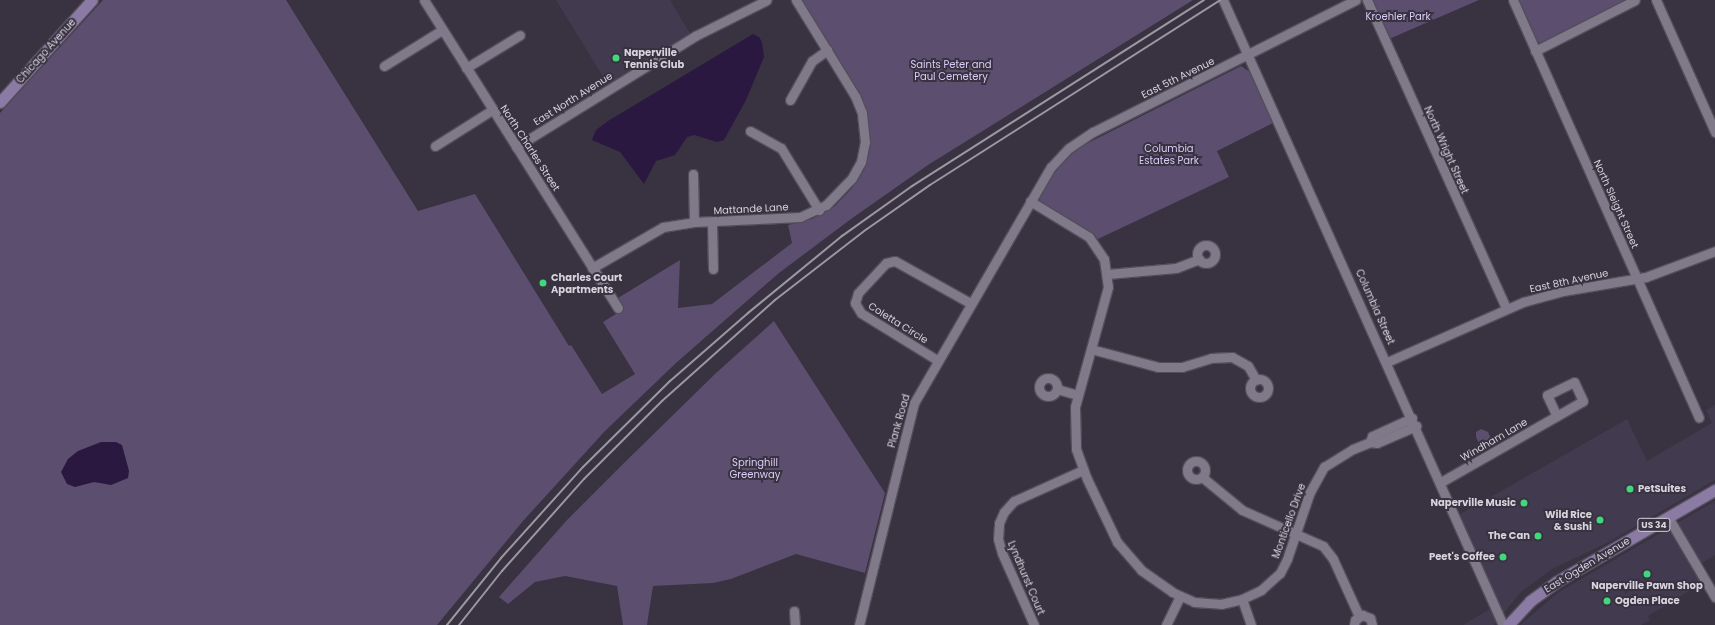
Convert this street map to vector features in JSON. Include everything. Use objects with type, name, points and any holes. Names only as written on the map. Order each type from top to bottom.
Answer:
[{"type":"main road","name":"Chicago Avenue","points":[[0,102],[92,0]]},
{"type":"main road","name":"East Ogden Avenue","points":[[1508,625],[1543,590],[1715,490]]},
{"type":"street","name":"North Charles Street","points":[[424,0],[618,308]]},
{"type":"street","name":"East North Avenue","points":[[516,147],[695,36],[767,0]]},
{"type":"street","name":"Mattande Lane","points":[[592,268],[650,233],[663,227],[694,222],[793,218],[819,210],[837,197],[852,178],[861,162],[865,142],[865,126],[860,105],[796,0]]},
{"type":"street","name":"Columbia Street","points":[[1223,0],[1414,422],[1503,625]]},
{"type":"street","name":"East 5th Avenue","points":[[1030,201],[1044,175],[1074,144],[1356,0]]},
{"type":"street","name":"North Wright Street","points":[[1367,0],[1506,308]]},
{"type":"street","name":"North Sleight Street","points":[[1513,0],[1699,417]]},
{"type":"street","points":[[1535,50],[1635,0]]},
{"type":"street","points":[[1656,0],[1715,132]]},
{"type":"street","points":[[384,66],[442,30]]},
{"type":"street","points":[[466,68],[520,35]]},
{"type":"street","points":[[790,100],[812,61],[827,50]]},
{"type":"street","points":[[435,146],[492,110]]},
{"type":"street","points":[[750,131],[781,148],[819,210]]},
{"type":"street","points":[[693,174],[694,222]]},
{"type":"street","name":"Monticello Drive","points":[[1030,201],[1093,240],[1103,255],[1108,274],[1106,295],[1078,395],[1074,432],[1083,470],[1107,525],[1124,552],[1151,578],[1180,596],[1211,604],[1242,600],[1261,590],[1280,572],[1297,534],[1310,492],[1320,472],[1335,458],[1370,442],[1377,443],[1414,422]]},
{"type":"street","name":"Plank Road","points":[[859,625],[911,412],[937,360],[1030,201]]},
{"type":"street","points":[[712,222],[713,269]]},
{"type":"street","name":"East 8th Avenue","points":[[1387,362],[1506,308],[1563,291],[1637,278],[1666,271],[1715,251]]},
{"type":"street","points":[[1108,274],[1176,268],[1199,259]]},
{"type":"street","name":"Coletta Circle","points":[[937,360],[860,313],[855,303],[858,293],[886,263],[895,261],[900,262],[970,303]]},
{"type":"street","points":[[1090,349],[1158,367],[1182,367],[1211,358],[1232,357],[1248,366],[1256,380]]},
{"type":"street","points":[[1057,389],[1078,395]]},
{"type":"street","name":"Windham Lane","points":[[1440,482],[1558,416]]},
{"type":"street","name":"Lyndhurst Court","points":[[1034,625],[1002,553],[998,539],[999,523],[1004,512],[1014,501],[1083,470]]},
{"type":"street","points":[[1202,477],[1242,510],[1273,526],[1314,540],[1327,550],[1359,616]]},
{"type":"street","points":[[1668,517],[1715,597]]},
{"type":"street","points":[[1166,625],[1180,596]]},
{"type":"street","points":[[1242,600],[1251,625]]},
{"type":"street","points":[[794,611],[795,625]]},
{"type":"street","points":[[1354,625],[1359,616]]},
{"type":"street","points":[[1359,616],[1368,617],[1372,625]]},
{"type":"shaded area","name":"Naperville Tennis Club","points":[[556,0],[670,0],[695,42],[613,93]]},
{"type":"shaded area","points":[[753,34],[759,37],[762,42],[764,57],[746,100],[724,140],[717,142],[694,135],[687,137],[675,155],[656,161],[644,184],[620,152],[592,140],[596,130],[608,121]]},
{"type":"shaded area","points":[[1715,405],[1715,480],[1607,543],[1552,569],[1520,593],[1494,625],[1463,625],[1490,609],[1450,520],[1627,419],[1647,461],[1712,423],[1706,410]]},
{"type":"shaded area","points":[[101,442],[116,442],[122,445],[129,471],[128,478],[111,485],[94,482],[75,487],[67,484],[61,472],[68,459],[78,451]]},
{"type":"shaded area","points":[[1715,501],[1715,555],[1695,567],[1704,582],[1648,616],[1650,620],[1641,625],[1520,625],[1559,592]]},
{"type":"green space","name":"Saints Peter and Paul Cemetery","points":[[103,0],[286,0],[418,211],[475,194],[569,346],[571,345],[602,394],[635,374],[603,322],[624,309],[618,298],[680,260],[678,308],[712,304],[792,243],[788,225],[812,219],[835,206],[852,188],[864,170],[871,140],[865,107],[802,0],[1193,0],[928,165],[851,219],[779,273],[676,363],[605,431],[523,521],[437,625],[0,625],[0,113]]},
{"type":"green space","name":"Kroehler Park","points":[[1372,0],[1479,0],[1389,39]]},
{"type":"green space","points":[[1518,0],[1628,0],[1541,44],[1536,40]]},
{"type":"green space","name":"Columbia Estates Park","points":[[1241,66],[1250,72],[1273,123],[1217,151],[1229,177],[1098,239],[1086,229],[1040,202],[1039,197],[1053,172],[1076,149]]},
{"type":"green space","name":"Springhill Greenway","points":[[774,321],[885,493],[865,573],[796,554],[731,579],[713,583],[653,586],[647,625],[623,625],[617,586],[565,576],[535,582],[508,604],[499,597],[567,520],[716,373]]},
{"type":"green space","points":[[1481,429],[1488,432],[1493,443],[1492,448],[1486,451],[1481,448],[1476,437],[1476,432]]},
{"type":"railway","points":[[447,625],[501,558],[583,467],[670,381],[748,313],[842,236],[912,186],[1204,0]]},
{"type":"railway","points":[[459,625],[502,571],[584,479],[662,401],[775,300],[867,229],[930,185],[1220,0]]},
{"type":"place","name":"Naperville Tennis Club","points":[[616,58]]},
{"type":"place","name":"Charles Court Apartments","points":[[543,283]]},
{"type":"place","name":"PetSuites","points":[[1630,489]]},
{"type":"place","name":"Naperville Music","points":[[1524,503]]},
{"type":"place","name":"Wild Rice & Sushi","points":[[1600,520]]},
{"type":"place","name":"The Can","points":[[1538,536]]},
{"type":"place","name":"Peet's Coffee","points":[[1503,557]]},
{"type":"place","name":"Naperville Pawn Shop","points":[[1647,574]]},
{"type":"place","name":"Ogden Place","points":[[1607,601]]}]
